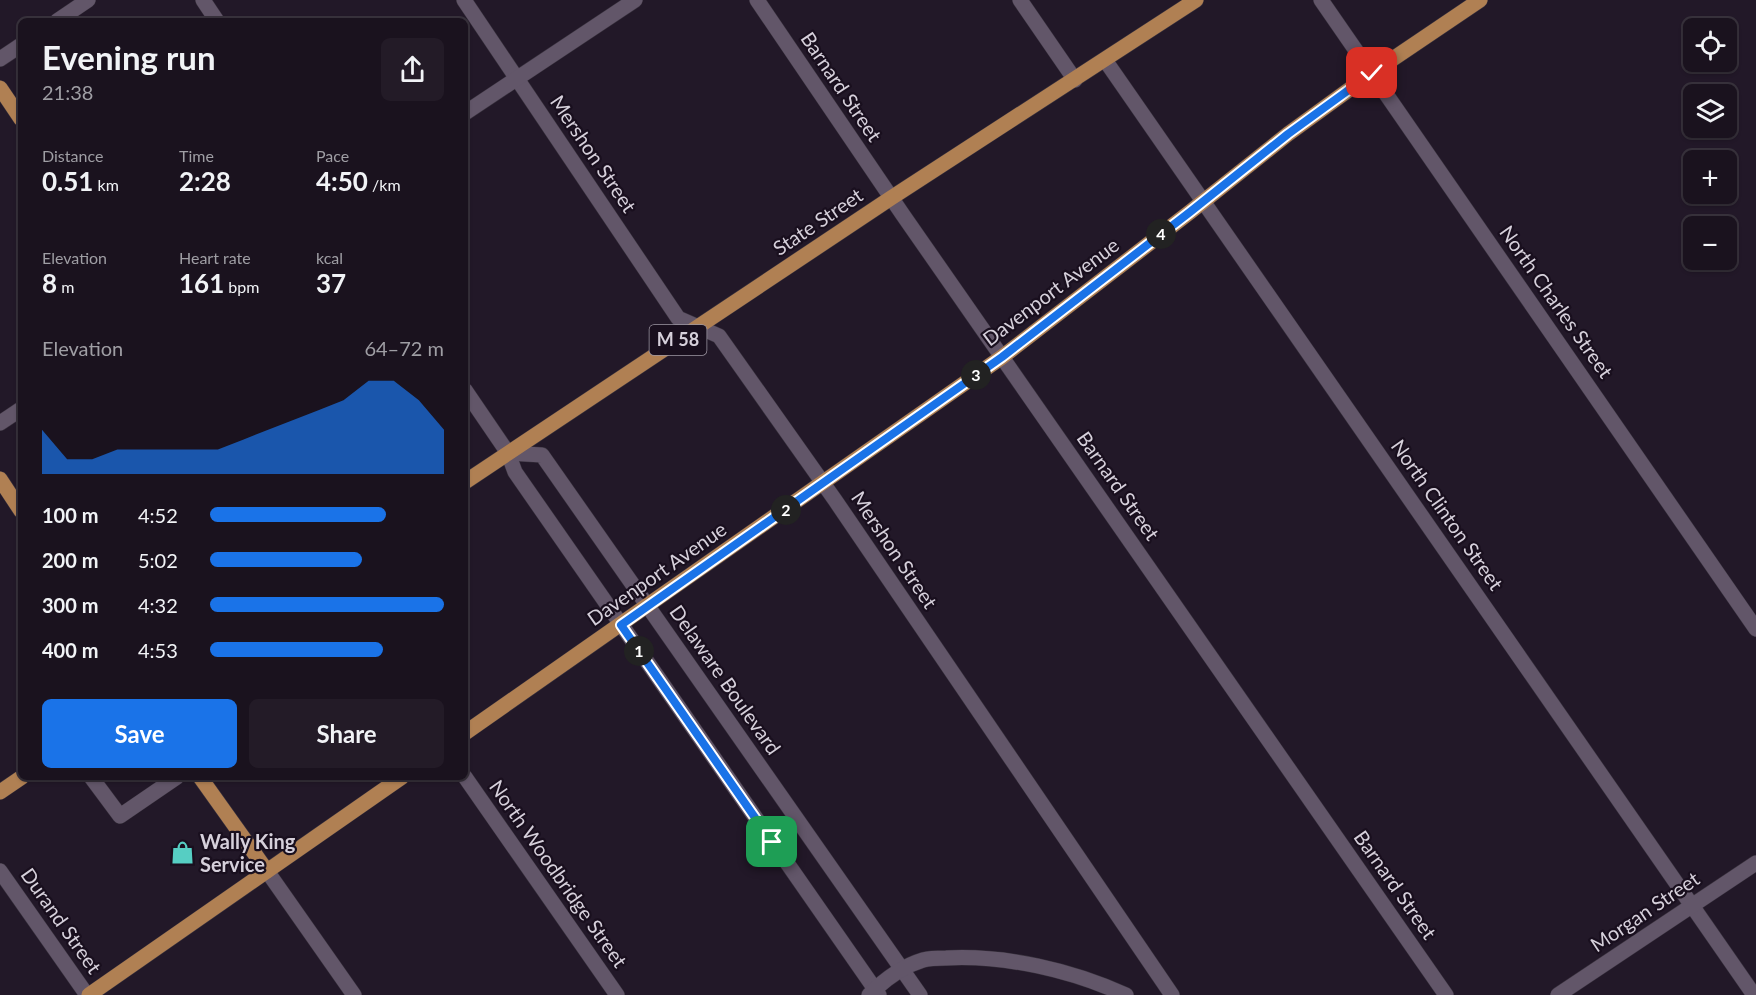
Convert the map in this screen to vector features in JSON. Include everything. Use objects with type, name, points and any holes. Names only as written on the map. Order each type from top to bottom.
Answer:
[{"type":"main road","name":"State Street","points":[[468,480],[891,198],[1196,0]]},
{"type":"main road","name":"Davenport Avenue","points":[[468,732],[1002,357],[1288,134],[1372,73],[1480,0]]},
{"type":"main road","points":[[0,88],[18,115]]},
{"type":"main road","points":[[0,479],[18,506]]},
{"type":"main road","points":[[0,792],[18,780]]},
{"type":"main road","points":[[202,780],[267,871]]},
{"type":"main road","points":[[88,995],[398,780]]},
{"type":"street","points":[[61,18],[88,0]]},
{"type":"street","points":[[203,0],[215,18]]},
{"type":"street","name":"Mershon Street","points":[[464,0],[678,318],[719,336],[823,484],[1172,995]]},
{"type":"street","points":[[468,111],[635,0]]},
{"type":"street","name":"Barnard Street","points":[[757,0],[891,198],[1446,995]]},
{"type":"street","points":[[1020,0],[1075,80]]},
{"type":"street","name":"North Charles Street","points":[[1321,0],[1756,629]]},
{"type":"street","points":[[0,59],[18,47]]},
{"type":"street","name":"North Clinton Street","points":[[1105,60],[1754,995]]},
{"type":"street","points":[[468,394],[508,453],[515,472],[874,993],[902,969],[925,959],[968,957],[1013,962],[1062,972],[1126,995]]},
{"type":"street","points":[[0,423],[18,411]]},
{"type":"street","name":"Delaware Boulevard","points":[[508,453],[542,455],[920,995]]},
{"type":"street","points":[[93,780],[120,816],[173,780]]},
{"type":"street","name":"North Woodbridge Street","points":[[467,780],[617,995]]},
{"type":"street","name":"Morgan Street","points":[[1558,995],[1756,863]]},
{"type":"street","name":"Durand Street","points":[[0,871],[88,995]]},
{"type":"street","points":[[267,871],[354,995]]},
{"type":"place","name":"Wally King Service","points":[[182,853]]},
{"type":"route","points":[[772,842],[621,625],[1002,357],[1288,134],[1372,73]]}]
